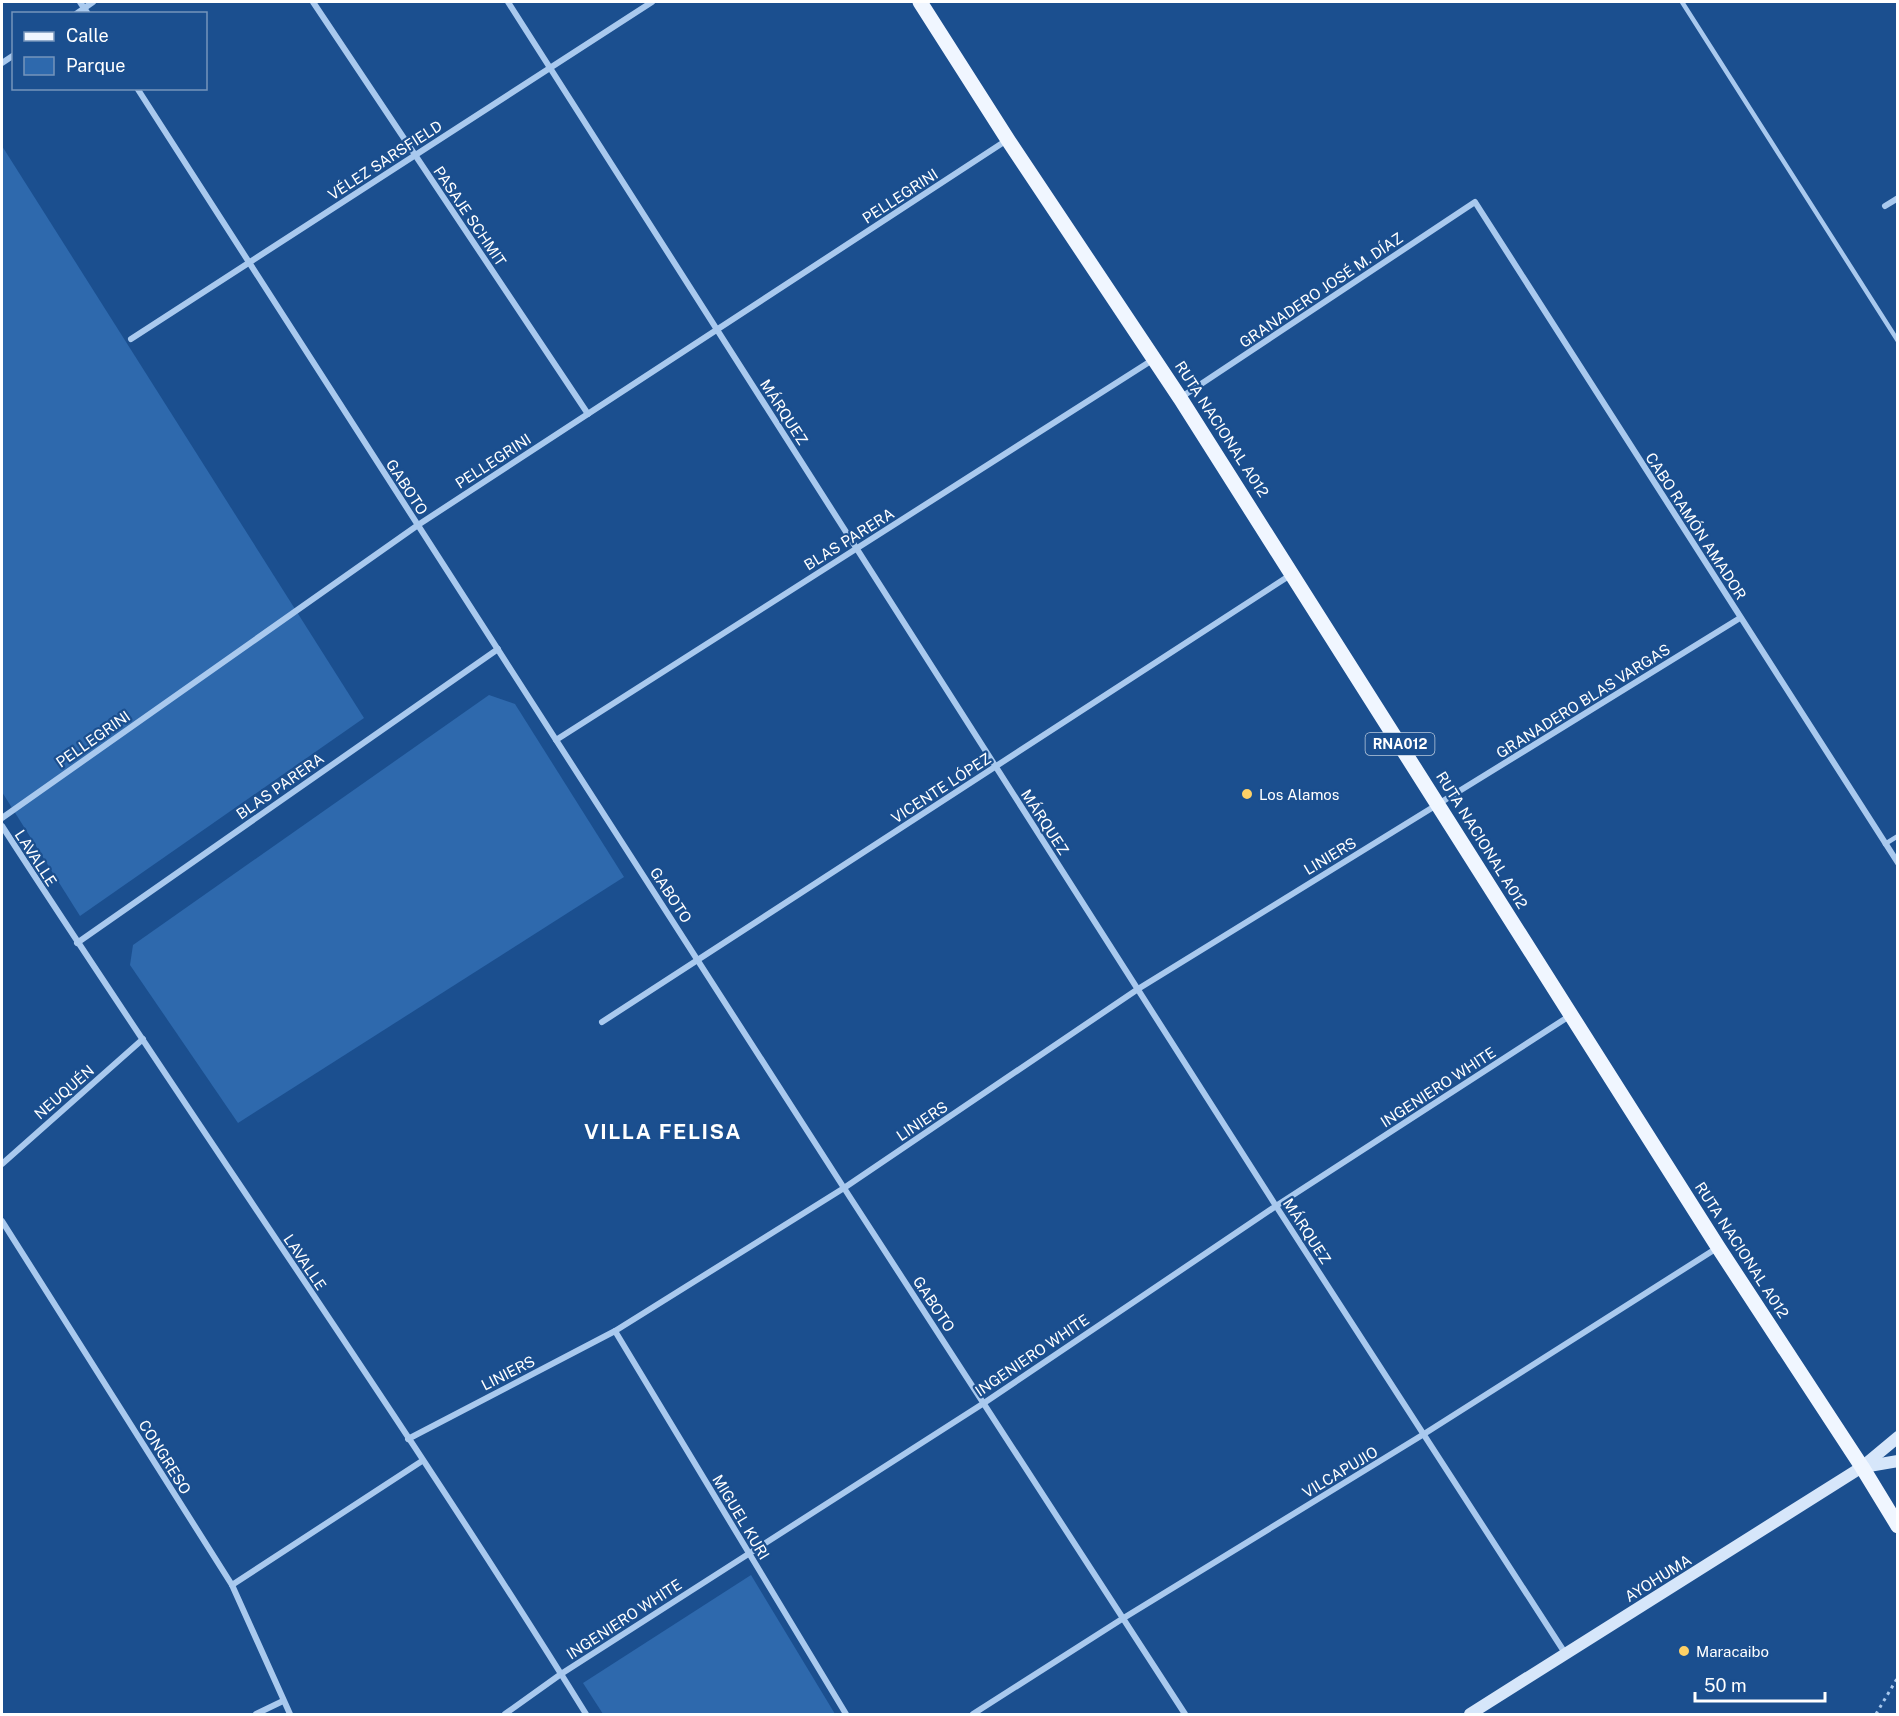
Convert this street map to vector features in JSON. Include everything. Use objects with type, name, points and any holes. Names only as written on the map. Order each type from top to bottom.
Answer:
[{"type":"main road","name":"RUTA NACIONAL A012","points":[[915,2],[934,24]]},
{"type":"main road","name":"RUTA NACIONAL A012","points":[[920,2],[1008,140],[1155,359],[1293,574],[1718,1247],[1862,1467],[1898,1527]]},
{"type":"street","points":[[84,8],[93,2]]},
{"type":"street","name":"PASAJE SCHMIT","points":[[313,2],[588,414]]},
{"type":"street","name":"MÁRQUEZ","points":[[508,2],[1276,1206],[1565,1653]]},
{"type":"street","name":"VÉLEZ SARSFIELD","points":[[131,339],[652,2]]},
{"type":"street","name":"GABOTO","points":[[137,90],[1185,1714]]},
{"type":"street","name":"PELLEGRINI","points":[[2,818],[418,525],[1008,140]]},
{"type":"street","points":[[1885,206],[1898,198]]},
{"type":"street","name":"GRANADERO JOSÉ M. DÍAZ","points":[[1180,398],[1474,202]]},
{"type":"street","name":"CABO RAMÓN AMADOR","points":[[1474,202],[1898,863]]},
{"type":"street","name":"BLAS PARERA","points":[[556,740],[1155,359]]},
{"type":"street","name":"VICENTE LÓPEZ","points":[[602,1022],[1293,574]]},
{"type":"street","name":"GRANADERO BLAS VARGAS","points":[[1438,804],[1740,618]]},
{"type":"street","name":"BLAS PARERA","points":[[77,943],[498,649]]},
{"type":"street","name":"LINIERS","points":[[408,1438],[615,1331],[844,1188],[1137,988],[1438,804]]},
{"type":"street","name":"LAVALLE","points":[[2,826],[77,943],[408,1438],[586,1714]]},
{"type":"street","name":"INGENIERO WHITE","points":[[505,1714],[561,1674],[984,1403],[1276,1206],[1572,1015]]},
{"type":"street","name":"NEUQUÉN","points":[[2,1164],[142,1039]]},
{"type":"street","name":"CONGRESO","points":[[2,1221],[232,1585],[290,1714]]},
{"type":"street","name":"VILCAPUJIO","points":[[973,1714],[1122,1619],[1424,1434],[1718,1247]]},
{"type":"street","name":"MIGUEL KURI","points":[[615,1331],[846,1714]]},
{"type":"street","points":[[1862,1467],[1898,1437]]},
{"type":"street","points":[[232,1585],[422,1461]]},
{"type":"street","points":[[1862,1467],[1898,1461]]},
{"type":"street","name":"AYOHUMA","points":[[1470,1714],[1862,1467]]},
{"type":"street","points":[[256,1714],[283,1701]]},
{"type":"lane","points":[[1682,2],[1898,341]]},
{"type":"lane","points":[[1885,844],[1898,836]]},
{"type":"path","points":[[1876,1714],[1898,1677]]},
{"type":"green space","points":[[2,146],[364,718],[80,916],[2,792]]},
{"type":"green space","points":[[489,695],[515,704],[624,877],[238,1123],[130,965],[133,945]]},
{"type":"green space","points":[[751,1575],[835,1714],[603,1714],[583,1683]]},
{"type":"place","name":"Los Alamos","points":[[1247,794]]},
{"type":"place","name":"Maracaibo","points":[[1684,1651]]},
{"type":"district","name":"VILLA FELISA","points":[[663,1131]]}]
